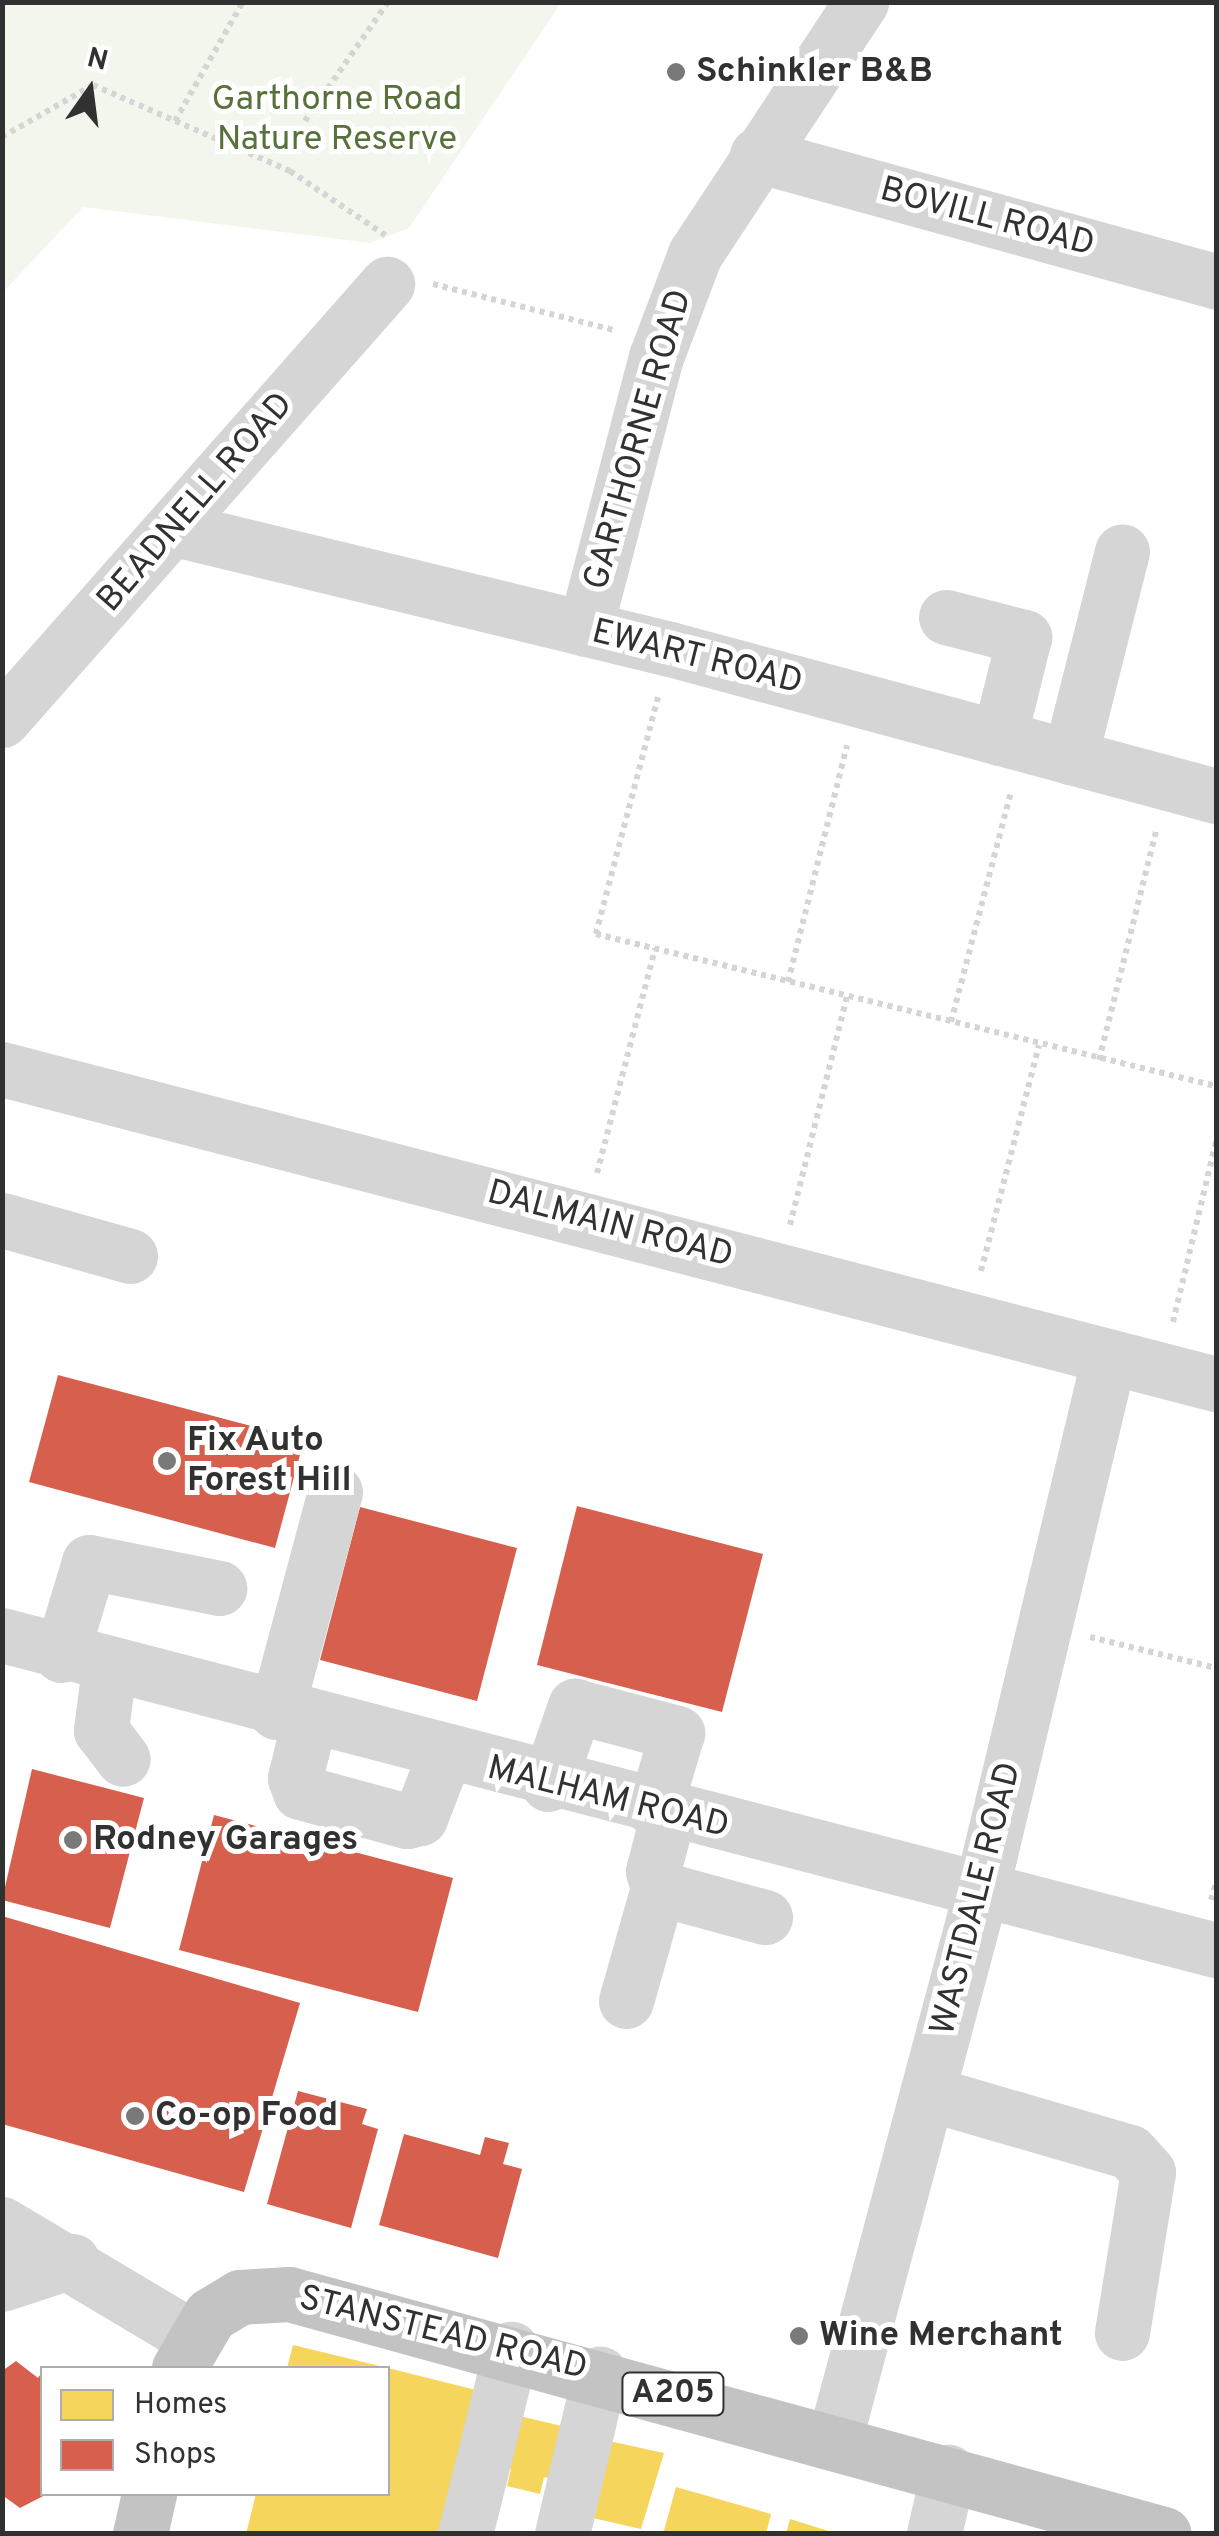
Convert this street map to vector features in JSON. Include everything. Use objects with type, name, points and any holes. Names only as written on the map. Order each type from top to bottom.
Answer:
[{"type":"highway","name":"STANSTEAD ROAD","points":[[184,2352],[240,2298],[290,2294],[512,2349],[1164,2534]]},
{"type":"highway","points":[[140,2534],[149,2496]]},
{"type":"street","name":"GARTHORNE ROAD","points":[[584,629],[662,342],[694,254],[861,2]]},
{"type":"street","name":"BOVILL ROAD","points":[[757,155],[1216,281]]},
{"type":"street","name":"BEADNELL ROAD","points":[[2,720],[175,530],[387,284]]},
{"type":"street","name":"EWART ROAD","points":[[175,530],[670,649],[1192,790]]},
{"type":"street","points":[[1031,746],[1122,550]]},
{"type":"street","points":[[946,618],[1024,637],[1031,746]]},
{"type":"street","name":"DALMAIN ROAD","points":[[2,1069],[1216,1384]]},
{"type":"street","points":[[2,1220],[130,1256]]},
{"type":"street","name":"WASTDALE ROAD","points":[[836,2438],[981,1891],[1108,1357]]},
{"type":"street","points":[[335,1492],[292,1716],[295,1778],[300,1792],[407,1821],[425,1809],[444,1756]]},
{"type":"street","points":[[123,1759],[101,1730],[85,1662],[89,1562],[220,1588]]},
{"type":"street","name":"MALHAM ROAD","points":[[3,1639],[548,1784],[1216,1950]]},
{"type":"street","points":[[548,1784],[575,1706],[678,1733],[653,1871],[658,1888],[626,2001]]},
{"type":"street","points":[[658,1888],[765,1918]]},
{"type":"street","points":[[927,2093],[1130,2152],[1148,2172],[1122,2334]]},
{"type":"street","points":[[2,2224],[72,2261],[184,2352]]},
{"type":"street","points":[[2,2284],[72,2261]]},
{"type":"street","points":[[465,2534],[512,2349]]},
{"type":"street","points":[[562,2534],[600,2374]]},
{"type":"street","points":[[934,2534],[948,2472]]},
{"type":"path","points":[[174,121],[243,2]]},
{"type":"path","points":[[305,121],[388,2]]},
{"type":"path","points":[[2,137],[93,85],[290,171],[382,232],[387,284],[421,281],[662,342]]},
{"type":"path","points":[[670,649],[596,934],[1216,1086]]},
{"type":"path","points":[[788,982],[858,700]]},
{"type":"path","points":[[951,1022],[1031,746]]},
{"type":"path","points":[[1099,1060],[1192,790]]},
{"type":"path","points":[[586,1218],[655,948]]},
{"type":"path","points":[[779,1270],[847,996]]},
{"type":"path","points":[[968,1321],[1040,1045]]},
{"type":"path","points":[[1161,1372],[1216,1142]]},
{"type":"path","points":[[1045,1626],[1216,1668]]},
{"type":"green space","name":"Garthorne Road Nature Reserve","points":[[3,2],[561,3],[409,228],[371,243],[83,207],[3,292]]},
{"type":"building: Homes","points":[[293,2345],[380,2366],[288,2366]]},
{"type":"building: Homes","points":[[390,2368],[488,2393],[453,2534],[246,2534],[256,2496],[390,2496]]},
{"type":"building: Homes","points":[[507,2413],[570,2428],[557,2480],[544,2477],[540,2494],[507,2486],[511,2469],[494,2464]]},
{"type":"building: Homes","points":[[600,2439],[664,2453],[641,2529],[584,2516]]},
{"type":"building: Homes","points":[[676,2487],[771,2514],[766,2534],[663,2534]]},
{"type":"building: Homes","points":[[790,2519],[835,2533],[835,2534],[786,2534]]},
{"type":"building: Shops","name":"Fix Auto Forest Hill","points":[[58,1375],[304,1440],[275,1548],[29,1482]]},
{"type":"building: Shops","points":[[577,1506],[763,1554],[722,1712],[537,1665]]},
{"type":"building: Shops","points":[[360,1507],[517,1548],[477,1701],[320,1660]]},
{"type":"building: Shops","name":"Rodney Garages","points":[[32,1769],[144,1798],[110,1928],[2,1900]]},
{"type":"building: Shops","points":[[214,1815],[453,1878],[418,2012],[179,1950]]},
{"type":"building: Shops","points":[[2,1916],[300,2003],[244,2192],[2,2124]]},
{"type":"building: Shops","points":[[298,2091],[367,2109],[362,2124],[378,2129],[351,2228],[267,2204]]},
{"type":"building: Shops","points":[[404,2134],[480,2155],[485,2137],[509,2143],[503,2164],[522,2169],[498,2258],[379,2225]]},
{"type":"building: Shops","points":[[16,2361],[38,2378],[40,2375],[40,2496],[43,2496],[20,2508],[2,2495],[2,2371]]},
{"type":"place","name":"Schinkler B&B","points":[[676,72]]},
{"type":"place","name":"Fix Auto Forest Hill","points":[[167,1461]]},
{"type":"place","name":"Rodney Garages","points":[[73,1840]]},
{"type":"place","name":"Co-op Food","points":[[135,2116]]},
{"type":"place","name":"Wine Merchant","points":[[799,2336]]}]
